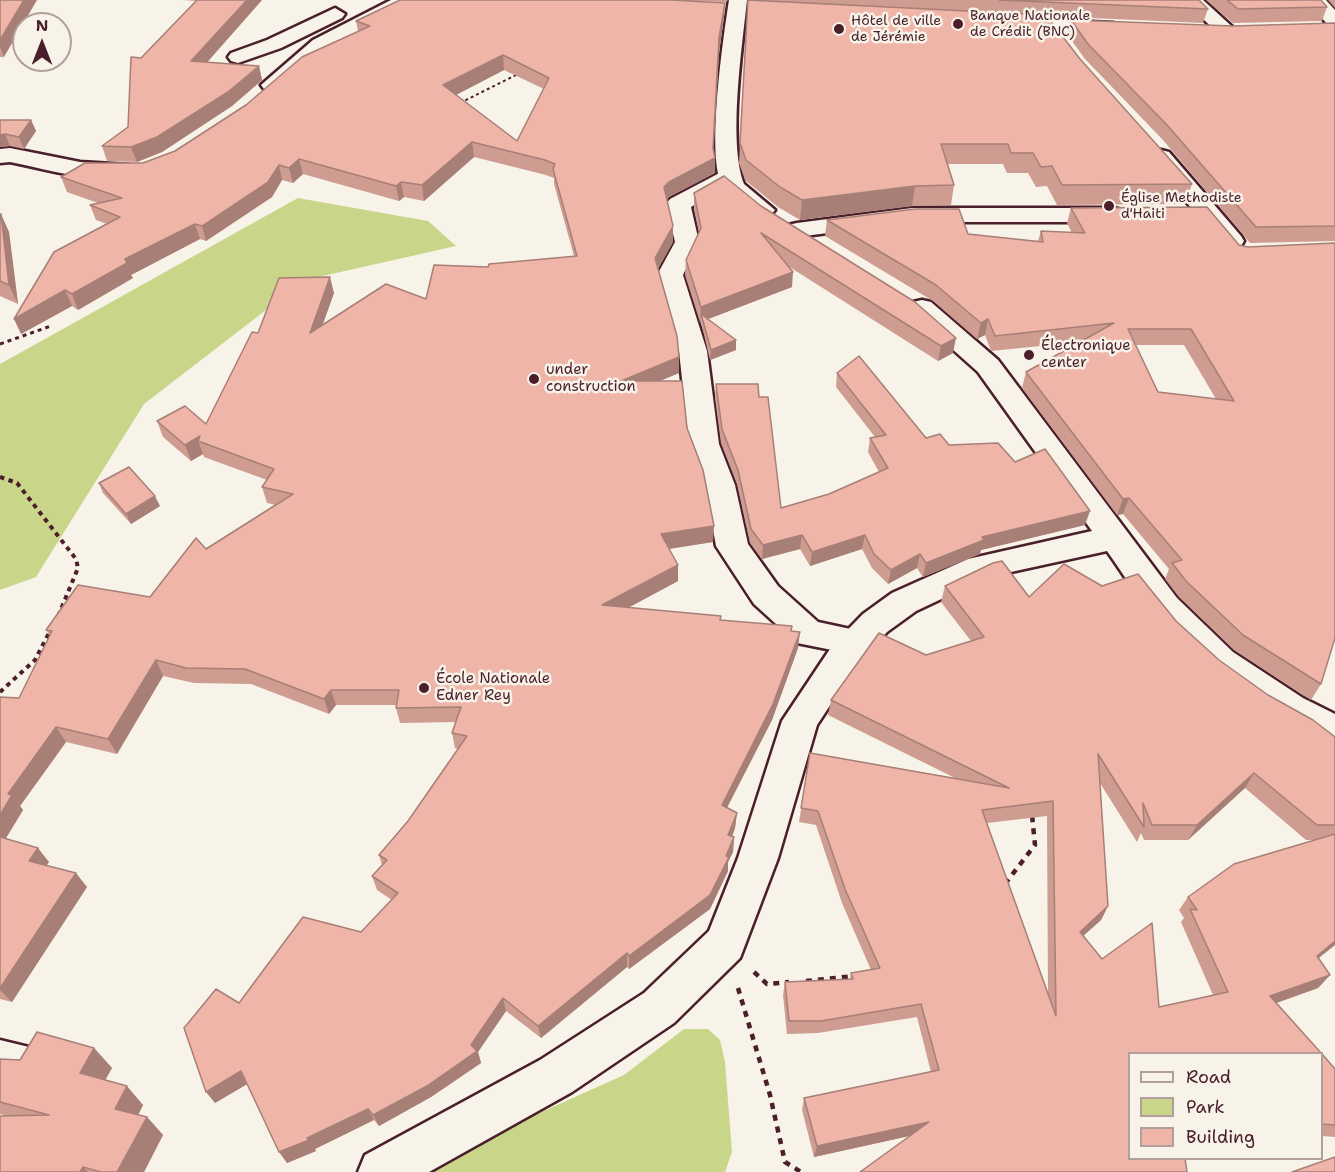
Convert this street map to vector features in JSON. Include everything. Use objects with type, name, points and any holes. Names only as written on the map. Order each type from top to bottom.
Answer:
[{"type":"street","points":[[258,97],[320,44],[398,6],[400,0]]},
{"type":"street","points":[[1192,0],[1228,32]]},
{"type":"street","points":[[1315,0],[1335,21]]},
{"type":"street","points":[[237,57],[274,44],[349,7]]},
{"type":"street","points":[[737,7],[731,52],[726,163],[732,184],[752,203],[835,255]]},
{"type":"street","points":[[992,23],[1127,30]]},
{"type":"street","points":[[1049,26],[1062,45]]},
{"type":"street","points":[[1312,30],[1335,29]]},
{"type":"street","points":[[1194,31],[1248,32]]},
{"type":"street","points":[[1145,138],[1242,253],[1254,252]]},
{"type":"street","points":[[0,156],[10,155],[80,169],[140,171]]},
{"type":"street","points":[[729,175],[678,204],[687,242],[670,275],[693,351],[704,444],[720,485],[732,546],[766,595],[809,634],[858,642]]},
{"type":"street","points":[[1174,214],[1209,213]]},
{"type":"street","points":[[797,230],[912,215],[1139,214]]},
{"type":"street","points":[[903,297],[922,309],[988,366],[1165,607],[1221,662],[1290,708],[1335,731]]},
{"type":"street","points":[[382,1172],[556,1076],[659,1008],[725,944],[758,858],[800,721],[844,656],[875,622],[904,602],[980,567],[1114,538]]},
{"type":"path","points":[[453,105],[525,70]]},
{"type":"path","points":[[0,344],[51,326]]},
{"type":"path","points":[[0,477],[17,483],[76,559],[78,568],[58,617]]},
{"type":"path","points":[[0,692],[35,660],[53,625]]},
{"type":"path","points":[[1005,891],[1005,884],[1035,845],[1031,810]]},
{"type":"path","points":[[725,944],[767,984],[859,975]]},
{"type":"path","points":[[725,944],[770,1095],[785,1162],[801,1172]]},
{"type":"green space","points":[[298,198],[428,221],[456,246],[305,280],[144,404],[36,577],[0,590],[0,364]]},
{"type":"green space","points":[[684,1029],[708,1029],[720,1040],[725,1062],[732,1152],[725,1172],[408,1172],[624,1075]]},
{"type":"building","points":[[0,0],[24,0],[17,12],[12,12],[12,20],[0,40]]},
{"type":"building","points":[[197,0],[247,0],[191,61],[259,66],[228,92],[157,137],[131,147],[102,146],[128,127],[131,57],[141,58]]},
{"type":"building","points":[[400,0],[671,0],[725,3],[719,38],[713,148],[715,158],[669,182],[664,187],[673,226],[655,258],[677,336],[679,357],[621,381],[682,381],[687,428],[703,470],[714,526],[661,534],[678,565],[602,605],[721,616],[720,620],[792,626],[791,631],[800,632],[773,704],[722,805],[737,813],[728,835],[734,837],[726,856],[729,857],[710,895],[629,956],[627,953],[538,1026],[503,998],[471,1045],[477,1051],[427,1086],[373,1115],[368,1109],[307,1138],[309,1140],[279,1152],[241,1071],[206,1092],[184,1028],[216,989],[239,1003],[303,917],[361,932],[398,893],[372,876],[387,860],[379,855],[408,821],[467,736],[452,733],[461,707],[396,708],[399,690],[331,690],[324,699],[245,669],[186,668],[156,660],[108,739],[56,727],[8,794],[12,795],[0,815],[0,697],[19,698],[52,631],[46,630],[78,585],[150,597],[196,538],[206,549],[293,494],[262,487],[274,469],[198,441],[200,436],[185,445],[157,421],[185,406],[206,424],[252,332],[258,333],[279,278],[330,277],[310,333],[386,284],[426,299],[434,265],[488,267],[489,264],[577,256],[553,169],[555,164],[472,142],[422,185],[401,182],[396,186],[299,159],[289,168],[279,165],[268,182],[202,226],[195,224],[125,259],[127,263],[72,294],[65,290],[14,319],[54,252],[120,217],[90,205],[122,198],[61,177],[85,163],[143,163],[175,151],[246,105],[302,57],[370,26],[356,21]],"holes":[[[503,55],[549,78],[517,141],[443,85]]]},
{"type":"building","points":[[748,0],[1046,15],[1080,59],[1192,184],[1062,185],[1052,166],[1041,167],[1033,153],[1011,153],[1008,144],[941,144],[954,185],[915,186],[802,200],[780,187],[746,160],[740,143]]},
{"type":"building","points":[[999,0],[1199,0],[1208,9]]},
{"type":"building","points":[[1227,0],[1321,0],[1327,7],[1238,9]]},
{"type":"building","points":[[1071,20],[1233,26],[1335,23],[1335,226],[1256,227],[1167,125],[1088,44]]},
{"type":"building","points":[[0,120],[31,120],[19,137],[0,135]]},
{"type":"building","points":[[724,176],[761,206],[915,302],[956,338],[941,346],[761,233],[793,272],[701,307],[686,260],[701,228],[694,193]]},
{"type":"building","points":[[1207,207],[1239,245],[1248,247],[1335,243],[1335,638],[1321,684],[1243,635],[1186,581],[1172,563],[1182,560],[1129,498],[1123,499],[1026,372],[1114,323],[995,336],[988,319],[981,323],[936,285],[827,220],[915,209],[959,209],[968,234],[1043,242],[1041,231],[1085,233],[1071,208]],"holes":[[[1128,329],[1191,329],[1234,401],[1158,392]]]},
{"type":"building","points":[[1,214],[9,285],[0,281]]},
{"type":"building","points":[[701,314],[736,340],[711,350]]},
{"type":"building","points":[[859,356],[926,438],[940,434],[949,445],[998,443],[1015,462],[1045,449],[1090,511],[982,537],[984,540],[926,563],[920,554],[891,570],[874,554],[865,535],[812,552],[802,535],[763,545],[751,529],[738,470],[722,429],[716,384],[758,384],[759,397],[768,397],[781,508],[829,494],[888,468],[870,438],[886,435],[837,373]]},
{"type":"building","points":[[129,467],[155,496],[126,514],[99,483]]},
{"type":"building","points":[[1002,561],[1029,597],[1064,564],[1102,586],[1138,574],[1176,621],[1219,660],[1268,695],[1313,720],[1335,737],[1335,825],[1317,825],[1254,773],[1197,825],[1152,825],[1143,803],[1144,827],[1098,754],[1108,906],[1080,932],[1102,959],[1152,923],[1159,1007],[1228,992],[1190,909],[1197,910],[1188,897],[1234,864],[1335,834],[1335,941],[1317,956],[1330,975],[1270,996],[1320,1052],[1128,1052],[1128,1160],[1185,1160],[1187,1172],[860,1172],[929,1122],[817,1146],[804,1098],[939,1070],[921,1004],[821,1021],[789,1021],[785,982],[853,979],[851,973],[880,968],[845,889],[818,811],[801,808],[810,753],[1009,788],[831,700],[879,633],[926,655],[984,637],[945,586]],"holes":[[[1053,801],[1056,1016],[982,810]]]},
{"type":"building","points":[[0,837],[38,848],[29,861],[76,873],[0,988]]},
{"type":"building","points":[[37,1032],[94,1048],[80,1073],[127,1086],[115,1109],[147,1117],[117,1172],[101,1172],[83,1167],[80,1172],[0,1172],[0,1116],[49,1115],[0,1102],[0,1059],[20,1060]]},
{"type":"building","points":[[1323,1055],[1335,1069],[1335,1125],[1323,1124]]},
{"type":"building","points":[[1335,1157],[1335,1172],[1292,1172]]},
{"type":"place","name":"Banque Nationale de Crédit (BNC)","points":[[958,24]]},
{"type":"place","name":"Hôtel de ville de Jérémie","points":[[839,29]]},
{"type":"place","name":"Église Methodiste d'Haiti","points":[[1109,206]]},
{"type":"place","name":"Électronique center","points":[[1029,355]]},
{"type":"place","name":"under construction","points":[[534,379]]},
{"type":"place","name":"École Nationale Edner Rey","points":[[424,688]]}]
